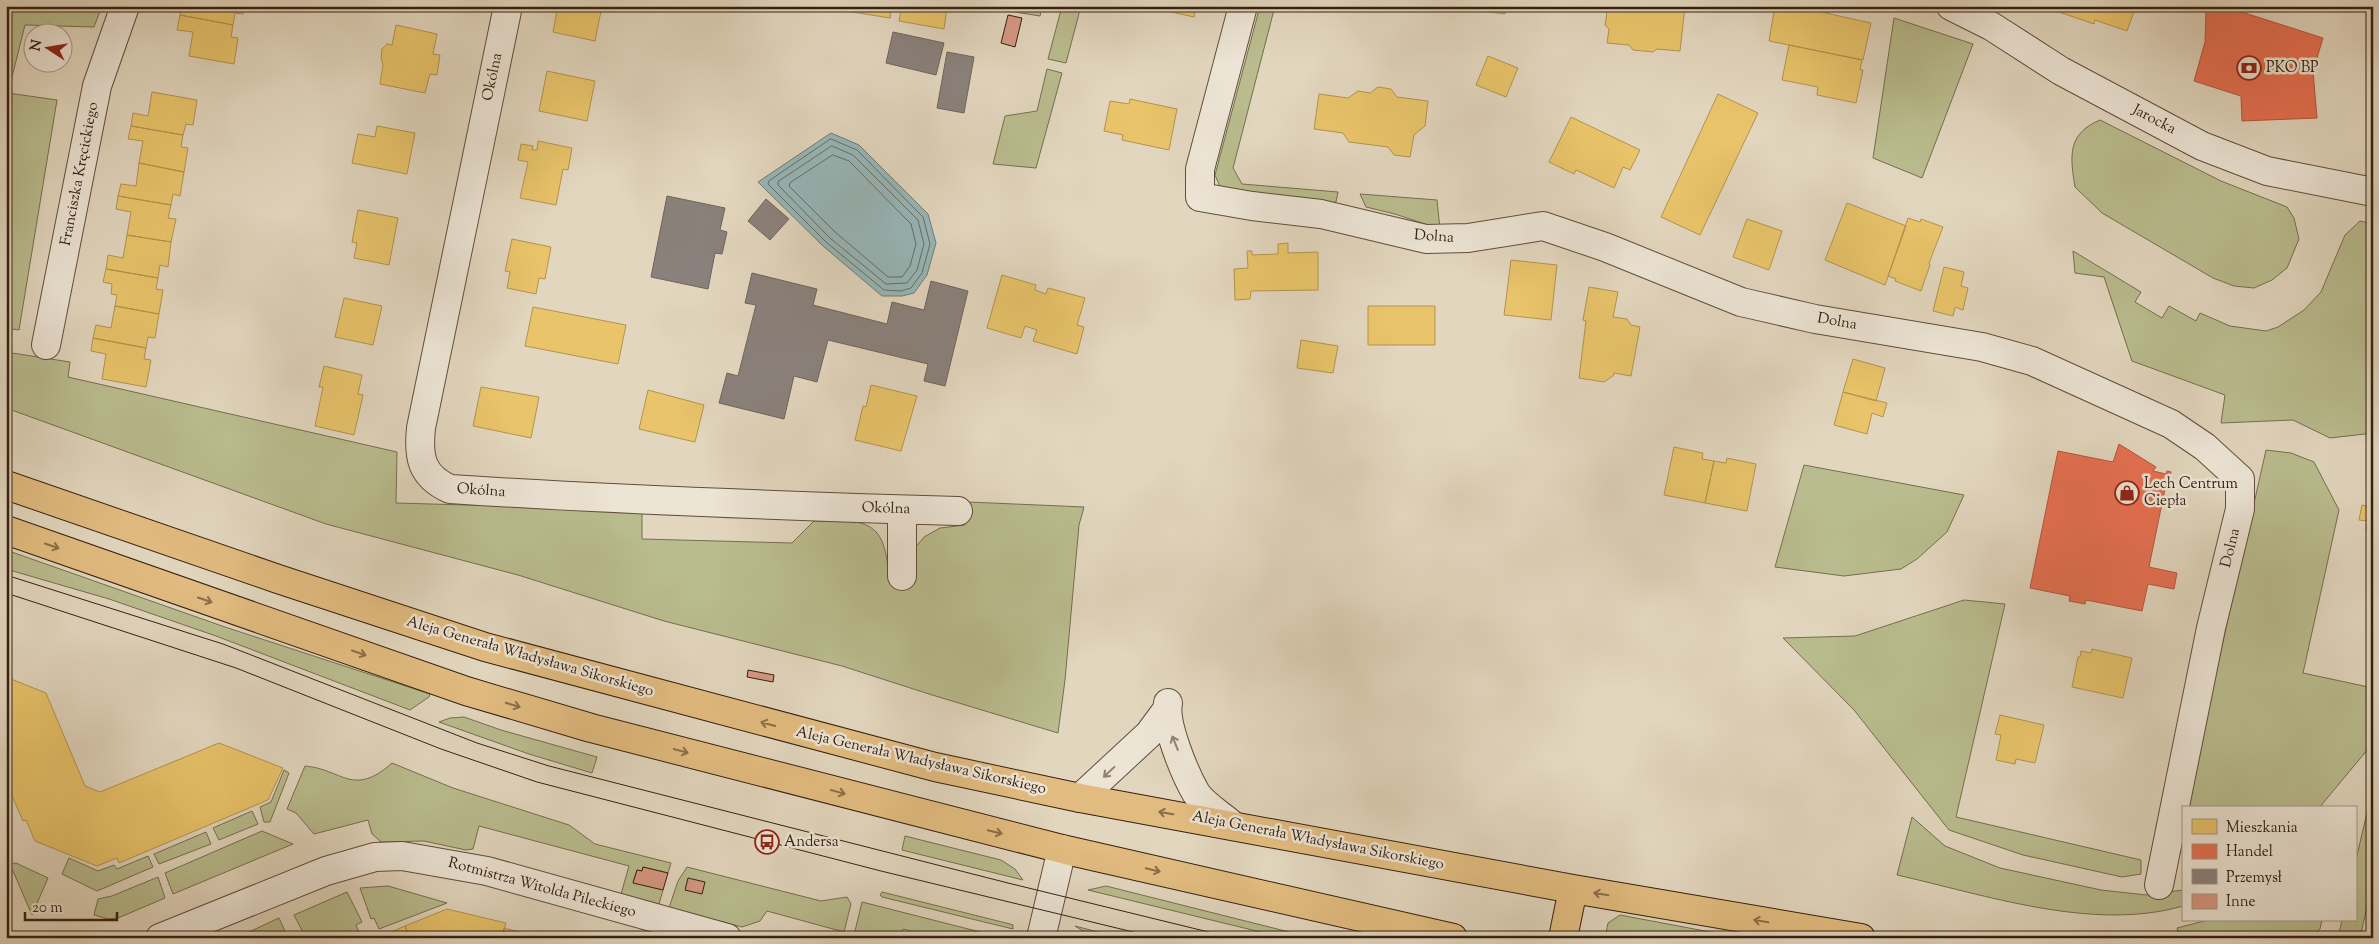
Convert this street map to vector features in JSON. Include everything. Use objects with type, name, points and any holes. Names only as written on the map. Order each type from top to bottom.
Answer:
[{"type":"main road","name":"Aleja Generała Władysława Sikorskiego","points":[[6,485],[278,579],[485,647],[909,761],[1080,798],[1231,824],[1572,889],[1861,938]]},
{"type":"main road","points":[[6,530],[466,691],[591,728],[1062,849],[1453,938]]},
{"type":"main road","points":[[1563,938],[1572,889]]},
{"type":"street","name":"Franciszka Kręcickiego","points":[[46,345],[97,86],[125,6]]},
{"type":"street","name":"Okólna","points":[[508,6],[421,428],[419,450],[424,468],[437,484],[450,489],[698,504],[958,511]]},
{"type":"street","name":"Dolna","points":[[1243,6],[1200,168],[1200,196],[1252,206],[1321,214],[1426,239],[1468,238],[1543,226],[1605,247],[1741,302],[1815,319],[1982,347],[2032,361],[2171,424],[2204,447],[2240,479],[2240,510],[2212,628],[2159,885]]},
{"type":"street","name":"Jarocka","points":[[1952,6],[1991,26],[2061,71],[2202,146],[2267,171],[2373,192]]},
{"type":"street","points":[[902,510],[902,576]]},
{"type":"street","points":[[1080,798],[1149,734],[1167,707],[1172,736],[1197,795],[1231,824]]},
{"type":"street","points":[[1041,938],[1062,849]]},
{"type":"street","name":"Rotmistrza Witolda Pileckiego","points":[[160,938],[326,871],[374,857],[402,856],[487,871],[727,938]]},
{"type":"green space","points":[[6,6],[102,6],[94,27],[72,26],[72,22],[22,22],[22,37],[8,93],[57,100],[19,330],[6,328]]},
{"type":"green space","points":[[1003,6],[1042,6],[1040,16],[1002,10]]},
{"type":"green space","points":[[1062,6],[1081,6],[1066,63],[1048,59]]},
{"type":"green space","points":[[1260,6],[1275,6],[1233,168],[1242,184],[1338,192],[1336,202],[1330,203],[1222,191],[1215,175]]},
{"type":"green space","points":[[1894,18],[1973,44],[1922,178],[1873,158]]},
{"type":"green space","points":[[1047,69],[1062,73],[1036,168],[993,164],[1005,116],[1037,111]]},
{"type":"green space","points":[[2100,120],[2221,181],[2287,207],[2294,218],[2299,239],[2287,268],[2272,280],[2254,288],[2234,286],[2213,278],[2102,213],[2075,187],[2072,165],[2073,147],[2076,139],[2081,132]]},
{"type":"green space","points":[[1360,194],[1437,200],[1440,229],[1395,214],[1366,207]]},
{"type":"green space","points":[[2360,221],[2373,224],[2373,433],[2330,438],[2293,420],[2221,423],[2225,395],[2132,361],[2104,277],[2075,273],[2073,251],[2141,292],[2135,302],[2162,318],[2169,306],[2196,321],[2200,313],[2230,326],[2266,331],[2278,327],[2304,310],[2321,292],[2345,235]]},
{"type":"green space","points":[[6,352],[70,362],[68,377],[397,452],[396,503],[642,510],[642,539],[792,543],[814,521],[848,521],[870,527],[878,534],[887,559],[889,579],[924,537],[940,528],[965,525],[968,502],[1084,507],[1079,525],[1065,680],[1058,733],[842,666],[664,621],[518,575],[326,524],[6,408]]},
{"type":"green space","points":[[2266,450],[2291,453],[2314,462],[2339,510],[2303,673],[2373,688],[2373,743],[2321,806],[2189,806],[2188,797]]},
{"type":"green space","points":[[1804,465],[1964,495],[1947,532],[1917,559],[1901,569],[1844,576],[1775,567]]},
{"type":"green space","points":[[6,550],[225,627],[430,694],[429,697],[410,710],[216,636],[109,599],[6,569]]},
{"type":"green space","points":[[1964,600],[2005,604],[1956,817],[2141,860],[2141,874],[2122,877],[2023,855],[1949,830],[1854,710],[1783,638],[1855,636]]},
{"type":"green space","points":[[464,717],[501,730],[597,757],[592,773],[529,754],[439,722],[450,718]]},
{"type":"green space","points":[[392,763],[453,788],[569,825],[595,844],[671,863],[668,873],[643,867],[642,871],[637,870],[633,882],[663,890],[659,904],[621,894],[629,866],[479,826],[473,849],[466,850],[424,841],[381,842],[372,834],[368,820],[314,834],[296,813],[287,809],[305,766],[357,780],[367,779]]},
{"type":"green space","points":[[284,770],[289,773],[270,822],[264,822],[260,807],[271,802]]},
{"type":"green space","points":[[2373,787],[2373,879],[2360,938],[2338,938],[2342,922],[2356,922],[2356,860]]},
{"type":"green space","points":[[252,811],[258,824],[219,840],[213,828]]},
{"type":"green space","points":[[1912,817],[1945,846],[2000,868],[2101,890],[2146,895],[2182,890],[2182,906],[2149,913],[2113,915],[2076,913],[2040,908],[1897,875]]},
{"type":"green space","points":[[262,831],[293,844],[173,894],[165,873]]},
{"type":"green space","points":[[206,832],[211,844],[159,864],[154,854]]},
{"type":"green space","points":[[905,836],[1001,860],[1015,869],[1023,880],[902,850]]},
{"type":"green space","points":[[148,856],[153,867],[97,891],[62,874],[69,858],[98,871],[114,865],[117,869]]},
{"type":"green space","points":[[16,863],[48,878],[32,915],[10,864]]},
{"type":"green space","points":[[687,867],[821,901],[847,897],[851,904],[844,932],[767,911],[760,921],[742,927],[669,908],[678,881]]},
{"type":"green space","points":[[158,877],[165,898],[118,918],[108,919],[94,915],[98,899],[112,896]]},
{"type":"green space","points":[[388,886],[447,903],[379,929],[374,918],[371,919],[360,888]]},
{"type":"green space","points":[[1106,886],[1313,938],[1285,938],[1088,890]]},
{"type":"green space","points":[[347,892],[362,922],[356,925],[361,937],[306,938],[294,915]]},
{"type":"green space","points":[[882,892],[1010,924],[1013,925],[1013,929],[882,897],[880,895]]},
{"type":"green space","points":[[862,902],[998,938],[935,938],[903,929],[900,938],[876,932],[875,938],[854,935]]},
{"type":"green space","points":[[1620,915],[1742,938],[1605,938],[1608,923]]},
{"type":"green space","points":[[279,918],[288,938],[236,938]]},
{"type":"green space","points":[[2200,922],[2322,922],[2320,929],[2311,938],[2205,938],[2178,932],[2177,928]]},
{"type":"green space","points":[[1075,926],[1121,938],[1094,938]]},
{"type":"water","points":[[831,133],[859,145],[928,214],[936,243],[927,275],[914,293],[902,296],[882,296],[823,246],[758,182]]},
{"type":"building: Mieszkania","points":[[181,6],[244,6],[243,14],[235,13],[233,25],[180,15]]},
{"type":"building: Mieszkania","points":[[558,6],[602,6],[595,41],[553,32]]},
{"type":"building: Mieszkania","points":[[815,6],[892,6],[890,18]]},
{"type":"building: Mieszkania","points":[[902,6],[947,7],[944,29],[899,21]]},
{"type":"building: Mieszkania","points":[[1154,6],[1196,6],[1194,17],[1153,8]]},
{"type":"building: Mieszkania","points":[[1458,6],[1506,6],[1505,14],[1458,8]]},
{"type":"building: Mieszkania","points":[[1608,6],[1685,6],[1680,51],[1657,49],[1653,52],[1633,50],[1629,45],[1607,43],[1609,29],[1605,25]]},
{"type":"building: Mieszkania","points":[[1775,6],[1794,6],[1871,23],[1863,60],[1769,41]]},
{"type":"building: Mieszkania","points":[[2058,6],[2136,6],[2127,31],[2095,20],[2094,24],[2056,11]]},
{"type":"building: Mieszkania","points":[[180,15],[233,25],[231,37],[238,38],[234,64],[189,56],[193,32],[177,30]]},
{"type":"building: Mieszkania","points":[[396,25],[437,34],[433,54],[440,55],[437,75],[430,74],[425,93],[380,84],[383,65],[381,58],[382,49],[387,44],[392,45]]},
{"type":"building: Mieszkania","points":[[1789,45],[1862,60],[1860,70],[1863,70],[1856,103],[1817,95],[1818,87],[1782,80]]},
{"type":"building: Mieszkania","points":[[1488,56],[1518,68],[1506,97],[1476,85]]},
{"type":"building: Mieszkania","points":[[547,71],[595,81],[587,121],[539,111]]},
{"type":"building: Mieszkania","points":[[1378,87],[1391,89],[1397,97],[1428,101],[1425,126],[1414,135],[1410,157],[1394,155],[1388,147],[1349,142],[1343,133],[1314,129],[1319,94],[1348,98],[1358,91],[1370,93]]},
{"type":"building: Mieszkania","points":[[152,92],[197,100],[193,125],[186,124],[183,135],[131,126],[133,113],[148,116]]},
{"type":"building: Mieszkania","points":[[1718,94],[1758,113],[1700,235],[1661,217]]},
{"type":"building: Mieszkania","points":[[1130,99],[1177,109],[1169,150],[1122,140],[1123,135],[1104,131],[1110,101],[1129,104]]},
{"type":"building: Mieszkania","points":[[1571,117],[1640,150],[1630,170],[1623,167],[1614,188],[1576,170],[1574,174],[1549,162]]},
{"type":"building: Mieszkania","points":[[131,126],[183,135],[181,147],[188,148],[184,172],[139,163],[143,141],[128,139]]},
{"type":"building: Mieszkania","points":[[377,126],[415,133],[407,174],[352,163],[358,134],[375,137]]},
{"type":"building: Mieszkania","points":[[538,141],[572,148],[568,170],[563,169],[556,205],[520,198],[528,162],[518,160],[521,144],[533,146],[532,150],[537,150]]},
{"type":"building: Mieszkania","points":[[139,163],[184,172],[180,196],[173,194],[171,205],[118,196],[121,184],[136,186]]},
{"type":"building: Mieszkania","points":[[118,196],[171,205],[168,218],[176,219],[171,242],[127,235],[131,212],[116,209]]},
{"type":"building: Mieszkania","points":[[1847,203],[1906,226],[1885,285],[1825,260]]},
{"type":"building: Mieszkania","points":[[358,210],[398,218],[389,265],[354,258],[357,243],[352,242]]},
{"type":"building: Mieszkania","points":[[1908,218],[1920,222],[1921,219],[1943,227],[1929,263],[1930,265],[1921,291],[1895,281],[1896,279],[1888,276]]},
{"type":"building: Mieszkania","points":[[1747,219],[1782,231],[1769,270],[1733,257]]},
{"type":"building: Mieszkania","points":[[127,235],[171,242],[168,267],[160,265],[158,278],[106,269],[108,255],[123,258]]},
{"type":"building: Mieszkania","points":[[512,239],[551,247],[545,279],[539,278],[536,294],[507,288],[510,272],[505,271]]},
{"type":"building: Mieszkania","points":[[1288,243],[1288,253],[1318,252],[1318,290],[1251,291],[1250,299],[1235,300],[1234,269],[1248,268],[1247,251],[1252,251],[1252,255],[1278,254],[1278,244]]},
{"type":"building: Mieszkania","points":[[1511,260],[1557,265],[1551,320],[1504,315]]},
{"type":"building: Mieszkania","points":[[1944,267],[1964,272],[1961,286],[1968,288],[1963,310],[1955,307],[1953,316],[1933,311]]},
{"type":"building: Mieszkania","points":[[106,269],[158,278],[156,289],[163,290],[159,314],[115,306],[117,295],[111,294],[112,284],[103,282]]},
{"type":"building: Mieszkania","points":[[1002,275],[1036,285],[1035,290],[1046,294],[1048,288],[1085,298],[1077,325],[1084,327],[1077,354],[1033,341],[1037,330],[1025,326],[1021,338],[987,328]]},
{"type":"building: Mieszkania","points":[[1589,287],[1618,292],[1613,317],[1627,319],[1631,325],[1640,327],[1631,376],[1614,373],[1613,376],[1604,382],[1579,378],[1586,321],[1583,320]]},
{"type":"building: Mieszkania","points":[[344,298],[382,306],[373,345],[335,337]]},
{"type":"building: Mieszkania","points":[[115,306],[159,314],[155,338],[148,337],[146,348],[93,338],[96,325],[111,328]]},
{"type":"building: Mieszkania","points":[[1368,306],[1435,306],[1435,345],[1368,345]]},
{"type":"building: Mieszkania","points":[[533,307],[626,325],[618,364],[525,346]]},
{"type":"building: Mieszkania","points":[[93,338],[146,348],[144,359],[151,360],[146,387],[102,379],[106,354],[91,351]]},
{"type":"building: Mieszkania","points":[[1301,340],[1338,346],[1333,373],[1297,368]]},
{"type":"building: Mieszkania","points":[[1853,359],[1885,368],[1876,401],[1843,392]]},
{"type":"building: Mieszkania","points":[[324,366],[362,375],[358,394],[363,395],[354,435],[315,426],[323,387],[319,387]]},
{"type":"building: Mieszkania","points":[[871,385],[917,396],[901,451],[855,440],[863,406],[866,407]]},
{"type":"building: Mieszkania","points":[[481,387],[539,397],[531,438],[473,426]]},
{"type":"building: Mieszkania","points":[[648,390],[704,405],[695,442],[639,429]]},
{"type":"building: Mieszkania","points":[[1843,392],[1887,403],[1883,417],[1872,413],[1867,434],[1834,425]]},
{"type":"building: Mieszkania","points":[[1674,447],[1703,453],[1702,459],[1714,461],[1705,503],[1664,495]]},
{"type":"building: Mieszkania","points":[[1727,458],[1756,464],[1747,511],[1705,503],[1714,461],[1726,463]]},
{"type":"building: Mieszkania","points":[[2373,496],[2373,532],[2366,530],[2368,521],[2359,520],[2362,505],[2371,507]]},
{"type":"building: Mieszkania","points":[[2092,649],[2132,658],[2123,698],[2072,687],[2081,651],[2091,653]]},
{"type":"building: Mieszkania","points":[[6,677],[46,693],[85,786],[100,792],[219,743],[283,768],[268,800],[119,863],[117,858],[97,866],[35,841],[26,820],[23,821],[6,782]]},
{"type":"building: Mieszkania","points":[[2000,715],[2044,725],[2035,763],[2016,759],[2015,764],[1996,760],[2001,735],[1995,734]]},
{"type":"building: Mieszkania","points":[[447,909],[506,923],[502,938],[410,938],[405,926]]},
{"type":"building: Mieszkania","points":[[405,926],[410,938],[377,938]]},
{"type":"building: Mieszkania","points":[[504,928],[542,938],[502,938]]},
{"type":"building: Handel","points":[[2216,6],[2223,6],[2323,38],[2313,71],[2317,118],[2242,121],[2241,96],[2194,81],[2205,42],[2206,12]]},
{"type":"building: Handel","points":[[2119,444],[2156,467],[2153,471],[2166,474],[2167,471],[2171,472],[2168,489],[2165,489],[2149,567],[2177,573],[2174,589],[2148,584],[2142,611],[2086,600],[2085,604],[2069,601],[2070,596],[2030,588],[2058,451],[2113,462]]},
{"type":"building: Przemysł","points":[[893,32],[944,43],[936,75],[886,63]]},
{"type":"building: Przemysł","points":[[947,52],[974,57],[964,113],[937,108]]},
{"type":"building: Przemysł","points":[[667,196],[725,208],[720,230],[727,232],[722,254],[715,253],[708,289],[651,277]]},
{"type":"building: Przemysł","points":[[766,199],[789,219],[770,240],[748,221]]},
{"type":"building: Przemysł","points":[[752,273],[817,289],[813,305],[887,324],[892,302],[924,310],[931,281],[968,291],[945,386],[924,381],[928,364],[828,340],[817,382],[794,376],[784,419],[719,403],[727,373],[738,376],[756,305],[745,303]]},
{"type":"building: Inne","points":[[1008,15],[1022,18],[1015,47],[1001,43]]},
{"type":"building: Inne","points":[[748,670],[774,675],[773,682],[747,677]]},
{"type":"building: Inne","points":[[643,867],[668,873],[663,890],[633,883],[637,870],[642,871]]},
{"type":"building: Inne","points":[[688,878],[705,882],[702,894],[685,890]]},
{"type":"building: Inne","points":[[2088,933],[2100,935],[2112,938],[2087,938]]},
{"type":"tram line","points":[[6,575],[223,644],[477,743],[549,766],[1008,883],[1233,938]]},
{"type":"tram line","points":[[6,593],[236,668],[441,749],[537,782],[881,871],[1158,938]]},
{"type":"place","name":"PKO BP","points":[[2249,68]]},
{"type":"place","name":"Lech Centrum Ciepła","points":[[2127,493]]},
{"type":"place","name":"Andersa","points":[[767,842]]}]
